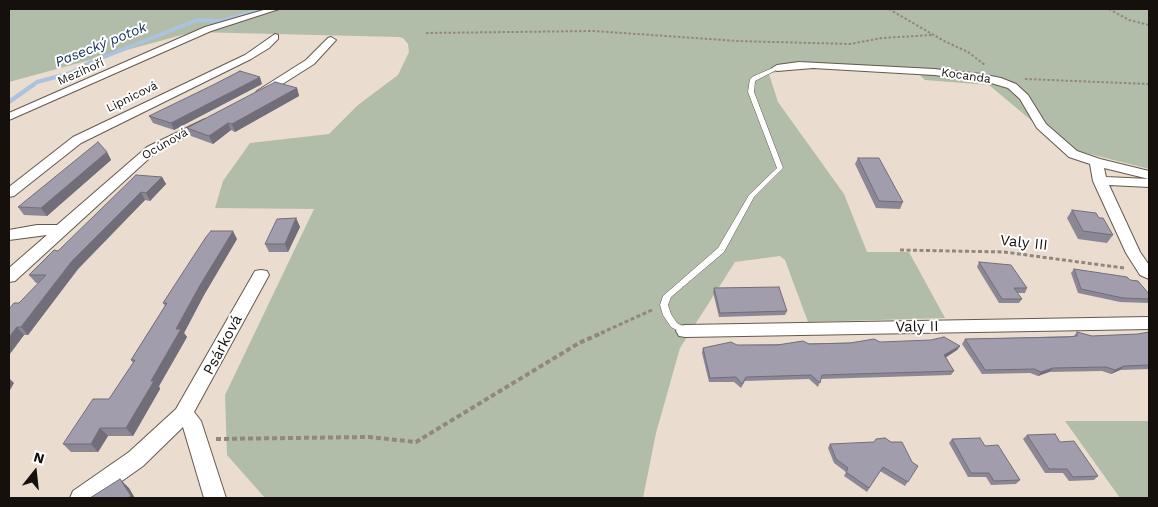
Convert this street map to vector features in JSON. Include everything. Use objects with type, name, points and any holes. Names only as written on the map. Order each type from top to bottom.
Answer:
[{"type":"street","name":"Mezihoří","points":[[9,117],[208,29],[275,9]]},
{"type":"street","name":"Lipnicová","points":[[9,193],[77,140],[248,57],[266,46],[274,37]]},
{"type":"street","points":[[250,98],[295,73],[310,62],[331,40]]},
{"type":"street","name":"Kocanda","points":[[777,68],[814,65],[934,72],[1004,80],[1024,96],[1041,126],[1064,147],[1079,157],[1149,175]]},
{"type":"street","name":"Ocúnová","points":[[9,277],[143,156],[218,115]]},
{"type":"street","points":[[1096,162],[1100,181],[1133,253],[1148,267]]},
{"type":"street","points":[[1100,181],[1149,184]]},
{"type":"street","points":[[9,235],[37,230],[59,230]]},
{"type":"street","name":"Psárková","points":[[81,498],[136,459],[184,415],[261,275]]},
{"type":"street","name":"Valy II","points":[[685,331],[1149,323]]},
{"type":"street","points":[[184,415],[191,421],[215,498]]},
{"type":"lane","points":[[685,331],[674,325],[667,315],[664,305],[667,296],[721,250],[751,196],[780,168],[751,92],[752,80],[777,68]]},
{"type":"path","points":[[889,9],[933,35],[968,52],[1004,80],[1149,84]]},
{"type":"path","points":[[1109,9],[1129,20],[1149,25]]},
{"type":"path","points":[[426,33],[594,31],[737,41],[850,44],[882,38],[933,35]]},
{"type":"path","name":"Valy III","points":[[900,250],[1004,252],[1148,267]]},
{"type":"path","points":[[196,439],[370,437],[416,442],[580,343],[664,305]]},
{"type":"green space","points":[[9,9],[1149,9],[1149,169],[1078,151],[1038,126],[989,85],[925,80],[918,73],[862,69],[791,68],[769,74],[778,102],[844,194],[867,252],[909,252],[945,318],[808,322],[785,260],[780,256],[735,262],[680,348],[656,433],[643,498],[265,498],[227,455],[225,395],[314,209],[215,208],[223,181],[250,143],[329,134],[358,105],[398,75],[409,52],[408,44],[403,38],[399,37],[193,32],[9,82]]},
{"type":"green space","points":[[1065,421],[1149,421],[1149,498],[1120,498]]},
{"type":"building","points":[[240,71],[260,77],[171,123],[149,116],[213,85]]},
{"type":"building","points":[[275,82],[297,88],[232,124],[228,123],[209,136],[187,128]]},
{"type":"building","points":[[98,142],[107,152],[41,208],[18,207]]},
{"type":"building","points":[[858,158],[879,158],[903,202],[879,201]]},
{"type":"building","points":[[136,175],[162,177],[146,193],[141,192],[72,261],[21,327],[17,327],[9,337],[9,309],[14,303],[19,303],[46,275],[29,275],[54,250],[58,251]]},
{"type":"building","points":[[1072,210],[1096,213],[1099,218],[1103,218],[1113,235],[1083,231]]},
{"type":"building","points":[[296,218],[285,244],[265,244],[277,219]]},
{"type":"building","points":[[211,231],[233,231],[176,329],[181,329],[151,381],[154,381],[126,428],[100,428],[91,444],[63,444],[93,399],[109,399],[135,360],[131,360],[167,303],[163,303]]},
{"type":"building","points":[[979,262],[1011,265],[1027,288],[1014,288],[1022,299],[1002,299]]},
{"type":"building","points":[[1074,269],[1127,277],[1130,280],[1138,281],[1149,294],[1149,299],[1123,298],[1081,289]]},
{"type":"building","points":[[779,287],[787,311],[720,313],[714,288]]},
{"type":"building","points":[[1077,332],[1092,336],[1149,332],[1149,365],[1124,366],[1115,370],[1106,367],[1053,368],[1041,372],[1034,369],[985,370],[965,339],[1067,337],[1077,336]]},
{"type":"building","points":[[944,337],[960,346],[944,355],[954,371],[822,375],[820,383],[811,375],[746,377],[742,384],[736,377],[710,378],[703,348],[731,342],[737,345],[777,345],[803,341],[809,344],[850,343],[874,339],[880,342],[931,340]]},
{"type":"building","points":[[1055,434],[1060,442],[1074,441],[1098,476],[1073,477],[1067,469],[1049,469],[1027,435]]},
{"type":"building","points":[[885,438],[891,442],[902,442],[912,462],[918,466],[908,482],[883,467],[869,488],[846,472],[848,468],[836,459],[830,444],[874,442],[876,439]]},
{"type":"building","points":[[980,438],[985,446],[998,445],[1020,480],[994,481],[989,473],[971,473],[952,439]]},
{"type":"building","points":[[120,479],[131,496],[128,498],[90,498]]},
{"type":"waterway","name":"Pasecký potok","points":[[32,86],[37,82],[71,73],[89,63],[197,20],[221,21],[264,9]]},
{"type":"waterway","name":"Pasecký potok","points":[[9,102],[33,85]]}]
